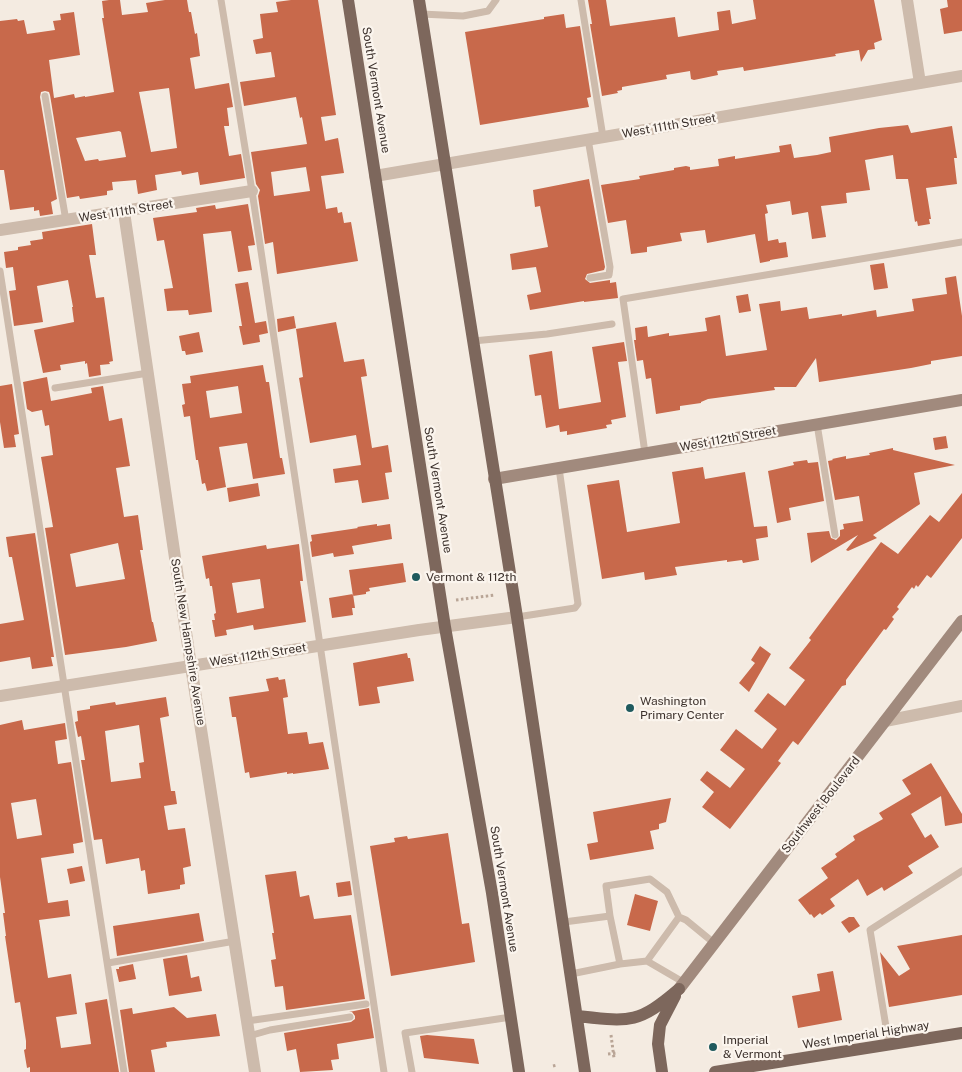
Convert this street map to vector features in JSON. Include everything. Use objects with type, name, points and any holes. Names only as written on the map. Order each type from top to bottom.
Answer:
[{"type":"main road","name":"South Vermont Avenue","points":[[348,0],[446,626],[492,893],[519,1072]]},
{"type":"main road","points":[[419,0],[517,617],[572,974],[585,1072]]},
{"type":"main road","points":[[578,1016],[616,1020],[630,1019],[658,1007],[681,986]]},
{"type":"main road","points":[[662,1072],[658,1044],[660,1025],[681,986]]},
{"type":"main road","name":"West Imperial Highway","points":[[719,1072],[962,1033]]},
{"type":"street","points":[[907,0],[920,83]]},
{"type":"street","name":"West 111th Street","points":[[375,176],[962,76]]},
{"type":"street","name":"West 111th Street","points":[[0,230],[252,191]]},
{"type":"street","name":"South New Hampshire Avenue","points":[[124,212],[191,666],[254,1072]]},
{"type":"street","name":"West 112th Street","points":[[494,479],[962,400]]},
{"type":"street","name":"West 112th Street","points":[[0,696],[446,626],[517,617]]},
{"type":"street","name":"Southwest Boulevard","points":[[681,986],[962,621]]},
{"type":"street","points":[[885,721],[962,706]]},
{"type":"lane","points":[[221,0],[252,191],[384,1072]]},
{"type":"lane","points":[[421,14],[466,16],[488,11],[496,0]]},
{"type":"lane","points":[[581,0],[603,137]]},
{"type":"lane","points":[[44,96],[66,221]]},
{"type":"lane","points":[[588,139],[610,267],[609,275],[590,278]]},
{"type":"lane","points":[[645,453],[623,300],[962,242]]},
{"type":"lane","points":[[0,271],[124,1072]]},
{"type":"lane","points":[[472,341],[547,334],[612,324]]},
{"type":"lane","points":[[55,388],[148,374]]},
{"type":"lane","points":[[817,424],[835,535]]},
{"type":"lane","points":[[517,617],[575,608],[578,604],[559,468]]},
{"type":"lane","points":[[889,1045],[870,930],[962,871]]},
{"type":"lane","points":[[620,964],[606,886],[650,878],[667,892],[679,916],[714,944]]},
{"type":"lane","points":[[564,922],[610,916]]},
{"type":"lane","points":[[647,961],[679,916]]},
{"type":"lane","points":[[108,963],[235,941]]},
{"type":"lane","points":[[572,974],[620,964],[647,961],[681,986]]},
{"type":"lane","points":[[247,1021],[366,1004]]},
{"type":"lane","points":[[412,1072],[406,1033],[511,1016]]},
{"type":"lane","points":[[249,1036],[270,1030],[350,1017]]},
{"type":"path","points":[[456,600],[495,595]]},
{"type":"path","points":[[608,1054],[615,1055],[612,1035]]},
{"type":"building","points":[[120,0],[122,15],[148,12],[146,3],[165,0],[187,0],[195,34],[197,33],[200,56],[190,58],[195,89],[229,83],[233,107],[227,108],[229,126],[224,126],[229,156],[241,154],[245,178],[200,185],[198,172],[182,175],[181,171],[155,175],[157,190],[138,194],[136,180],[112,182],[113,190],[107,191],[107,195],[80,199],[79,196],[67,198],[50,95],[49,92],[45,91],[41,92],[40,97],[57,199],[51,202],[53,214],[40,216],[39,210],[34,211],[34,207],[10,210],[4,170],[0,170],[0,21],[24,20],[27,34],[55,30],[53,21],[61,20],[60,14],[74,12],[80,55],[49,60],[54,98],[74,94],[75,98],[85,97],[114,92],[102,18],[104,18],[102,1]],"holes":[[[169,88],[177,148],[151,152],[139,92]],[[121,132],[126,157],[85,161],[76,138]]]},
{"type":"building","points":[[318,0],[336,115],[321,117],[325,141],[338,138],[344,173],[321,176],[326,209],[337,207],[338,213],[342,212],[344,223],[351,222],[358,261],[277,274],[273,242],[265,244],[258,196],[260,190],[256,184],[251,152],[307,144],[302,117],[300,118],[296,97],[244,106],[240,82],[275,77],[271,52],[256,54],[253,40],[263,38],[260,14],[278,12],[276,2]],"holes":[[[306,167],[310,191],[274,196],[271,172]]]},
{"type":"building","points":[[588,0],[606,0],[610,26],[675,17],[678,37],[719,30],[717,12],[730,10],[732,24],[756,19],[753,0],[874,0],[882,40],[874,43],[875,49],[868,50],[861,62],[859,50],[835,54],[836,56],[744,71],[743,67],[717,71],[718,75],[694,80],[691,79],[690,71],[666,75],[667,79],[622,87],[622,90],[617,91],[618,93],[602,96]]},
{"type":"building","points":[[947,0],[962,0],[962,31],[944,34],[940,9],[948,7]]},
{"type":"building","points":[[564,14],[566,28],[580,26],[591,97],[587,98],[589,107],[480,125],[465,32]]},
{"type":"building","points":[[908,125],[911,133],[952,126],[957,158],[954,158],[957,184],[926,188],[931,219],[929,219],[930,224],[918,226],[917,221],[915,222],[908,179],[896,179],[893,155],[865,160],[870,190],[846,193],[847,203],[821,206],[826,237],[812,239],[808,212],[792,215],[790,201],[766,205],[768,213],[765,214],[768,241],[778,239],[779,243],[786,242],[788,257],[760,263],[755,234],[707,243],[705,230],[680,233],[682,241],[647,247],[647,252],[631,254],[626,220],[608,223],[601,185],[640,179],[639,176],[686,166],[690,167],[690,170],[719,166],[718,159],[735,156],[735,159],[780,152],[779,146],[791,144],[794,158],[817,155],[831,152],[829,137]]},
{"type":"building","points":[[589,179],[605,267],[604,270],[587,274],[585,279],[590,283],[610,280],[610,283],[616,282],[618,298],[584,301],[530,310],[527,295],[541,292],[536,267],[512,270],[510,254],[548,247],[540,206],[535,207],[533,190]]},
{"type":"building","points":[[248,204],[255,245],[248,246],[252,270],[238,272],[231,231],[203,234],[212,312],[189,315],[188,310],[167,311],[164,289],[173,288],[164,240],[157,241],[153,218],[197,212],[196,208],[215,205],[216,209]]},
{"type":"building","points":[[92,224],[96,255],[89,255],[96,298],[104,297],[113,361],[109,362],[110,364],[100,365],[101,375],[89,377],[85,361],[60,365],[61,370],[43,373],[34,330],[74,322],[68,280],[37,286],[43,322],[14,326],[9,291],[16,290],[13,267],[6,268],[4,252],[18,250],[18,247],[31,245],[30,241],[43,239],[42,232]]},
{"type":"building","points":[[884,263],[888,288],[874,290],[870,265]]},
{"type":"building","points":[[956,276],[962,316],[962,356],[931,361],[931,364],[911,368],[819,382],[816,358],[796,387],[774,387],[775,390],[708,399],[701,403],[680,406],[680,410],[656,414],[651,378],[646,379],[643,360],[637,361],[634,340],[636,340],[635,328],[647,326],[648,337],[669,333],[669,336],[707,331],[705,318],[720,315],[726,356],[767,350],[759,304],[780,301],[781,311],[807,307],[809,319],[876,310],[877,317],[914,311],[912,299],[947,294],[945,278]]},
{"type":"building","points":[[248,282],[255,323],[266,321],[268,333],[259,335],[260,342],[243,345],[235,284]]},
{"type":"building","points":[[748,294],[751,311],[739,313],[736,296]]},
{"type":"building","points":[[294,316],[296,328],[278,332],[277,319]]},
{"type":"building","points":[[336,322],[344,362],[364,359],[367,376],[361,377],[372,448],[388,445],[392,472],[385,473],[389,499],[362,503],[358,480],[335,483],[333,469],[361,465],[356,435],[310,443],[299,378],[303,377],[296,329]]},
{"type":"building","points":[[199,332],[203,352],[186,355],[185,351],[182,351],[179,336]]},
{"type":"building","points":[[624,342],[627,361],[618,362],[626,417],[611,420],[612,424],[606,425],[607,428],[567,435],[567,431],[560,432],[559,425],[546,428],[541,395],[535,396],[529,355],[552,351],[559,409],[601,402],[592,347]]},
{"type":"building","points":[[263,365],[266,382],[269,382],[280,458],[282,458],[285,474],[253,479],[247,443],[219,447],[226,487],[207,491],[205,483],[202,484],[198,460],[196,460],[190,416],[184,417],[182,405],[185,404],[182,384],[191,383],[190,376]],"holes":[[[238,386],[242,413],[210,418],[206,391]]]},
{"type":"building","points":[[47,377],[51,401],[92,393],[91,388],[103,386],[109,421],[122,418],[130,466],[116,468],[124,517],[138,515],[143,550],[140,550],[157,641],[65,655],[45,528],[53,527],[41,457],[53,455],[49,425],[45,426],[42,410],[32,412],[27,409],[23,382]],"holes":[[[118,543],[125,579],[76,587],[70,554]]]},
{"type":"building","points":[[12,384],[19,434],[14,435],[16,447],[4,448],[0,422],[0,386]]},
{"type":"building","points":[[946,436],[948,448],[935,450],[933,438]]},
{"type":"building","points":[[893,448],[893,450],[955,465],[914,473],[920,504],[873,535],[877,538],[848,551],[846,550],[858,535],[811,563],[807,533],[829,531],[831,538],[836,540],[840,536],[840,530],[844,529],[843,524],[863,521],[859,496],[835,500],[828,461],[846,456],[846,459],[870,455],[869,453]]},
{"type":"building","points":[[807,460],[808,463],[818,462],[824,501],[789,508],[791,520],[777,523],[768,471],[794,465],[793,462]]},
{"type":"building","points":[[703,467],[705,479],[745,472],[754,527],[767,526],[768,537],[756,539],[759,560],[743,563],[742,560],[727,562],[727,560],[675,567],[677,575],[645,580],[644,572],[602,579],[587,485],[619,480],[627,532],[680,523],[672,472]]},
{"type":"building","points":[[258,483],[260,496],[229,502],[227,488]]},
{"type":"building","points":[[962,493],[962,538],[931,578],[927,575],[918,587],[916,585],[914,589],[912,587],[897,607],[899,609],[892,617],[894,619],[886,630],[884,629],[846,680],[846,685],[842,686],[798,745],[793,741],[778,761],[781,763],[730,829],[702,807],[714,792],[700,780],[707,771],[730,788],[745,769],[720,750],[736,729],[762,749],[777,729],[754,711],[768,693],[785,706],[805,680],[789,668],[811,640],[809,638],[881,542],[898,554],[930,515],[939,522]]},
{"type":"building","points":[[377,524],[377,526],[390,524],[392,539],[352,546],[354,554],[334,557],[333,553],[312,557],[311,535]]},
{"type":"building","points":[[35,533],[54,657],[51,657],[53,666],[32,669],[30,657],[0,662],[0,624],[24,620],[12,557],[9,557],[6,537]]},
{"type":"building","points":[[299,544],[303,581],[300,581],[306,622],[254,630],[253,625],[226,630],[227,635],[215,637],[212,620],[215,620],[214,614],[216,613],[212,586],[210,586],[209,578],[206,579],[202,556],[266,545],[267,549]],"holes":[[[260,579],[264,608],[237,613],[232,583]]]},
{"type":"building","points":[[403,563],[406,582],[369,588],[370,591],[366,592],[366,594],[353,596],[349,570]]},
{"type":"building","points":[[353,594],[355,608],[352,608],[353,615],[332,618],[329,598]]},
{"type":"building","points":[[760,646],[771,654],[749,692],[739,683],[755,663],[751,660]]},
{"type":"building","points":[[407,653],[408,658],[410,658],[414,681],[377,687],[380,703],[359,706],[353,663]]},
{"type":"building","points":[[278,677],[279,680],[285,679],[288,697],[283,698],[288,734],[307,732],[309,744],[323,742],[329,769],[293,774],[287,774],[287,772],[250,778],[249,772],[245,773],[236,717],[232,717],[229,697],[269,691],[266,679]]},
{"type":"building","points":[[166,697],[169,716],[160,718],[171,791],[175,791],[177,804],[164,806],[168,830],[185,828],[191,866],[183,868],[185,884],[180,885],[180,889],[148,894],[145,870],[141,871],[139,858],[106,864],[102,839],[94,840],[81,760],[85,760],[81,736],[78,737],[75,722],[78,721],[77,711],[90,709],[90,706],[115,702],[116,705]],"holes":[[[139,725],[144,762],[139,763],[141,778],[111,782],[105,731]]]},
{"type":"building","points":[[22,720],[24,730],[65,723],[67,739],[55,741],[58,764],[71,762],[83,842],[73,844],[74,853],[41,858],[48,903],[68,900],[70,916],[39,920],[48,978],[71,974],[77,1014],[56,1017],[61,1048],[91,1044],[85,1003],[107,999],[119,1072],[30,1072],[30,1067],[27,1068],[24,1050],[26,1049],[26,1041],[20,1002],[15,1003],[5,936],[3,913],[5,913],[0,877],[0,725]],"holes":[[[36,799],[42,835],[17,839],[11,803]]]},
{"type":"building","points":[[931,763],[962,814],[962,823],[945,826],[941,796],[911,814],[925,838],[931,834],[939,847],[908,866],[913,873],[884,891],[882,887],[867,896],[858,879],[830,899],[835,906],[814,918],[810,915],[798,900],[828,878],[821,868],[837,857],[835,854],[855,840],[853,836],[883,819],[879,813],[911,794],[902,780]]},
{"type":"building","points":[[671,798],[666,822],[659,824],[659,829],[650,831],[654,849],[590,860],[587,844],[598,842],[593,812]]},
{"type":"building","points":[[448,833],[462,924],[469,923],[475,962],[391,976],[370,846],[395,842],[394,838],[407,836],[408,839]]},
{"type":"building","points":[[82,866],[85,881],[70,884],[67,869]]},
{"type":"building","points":[[296,871],[300,897],[309,895],[314,919],[351,915],[365,999],[286,1010],[283,986],[275,987],[271,960],[276,959],[272,933],[274,933],[265,875]]},
{"type":"building","points":[[350,881],[352,895],[338,897],[336,883]]},
{"type":"building","points":[[635,894],[658,901],[650,931],[627,925]]},
{"type":"building","points":[[199,913],[204,941],[117,956],[113,926]]},
{"type":"building","points":[[849,917],[854,917],[860,926],[849,933],[841,922]]},
{"type":"building","points":[[962,935],[962,995],[889,1007],[880,952],[899,976],[910,969],[897,946]]},
{"type":"building","points":[[187,955],[191,978],[199,976],[202,991],[169,996],[163,959]]},
{"type":"building","points":[[133,964],[136,979],[119,982],[116,969]]},
{"type":"building","points":[[833,971],[842,1020],[798,1028],[792,996],[820,991],[817,974]]},
{"type":"building","points":[[174,1007],[187,1018],[216,1014],[220,1036],[166,1042],[167,1047],[151,1050],[155,1072],[129,1072],[120,1010],[132,1008],[133,1014]]},
{"type":"building","points":[[369,1008],[374,1038],[337,1044],[339,1059],[331,1060],[333,1070],[300,1072],[296,1049],[287,1051],[284,1033],[351,1022],[355,1019],[355,1016],[352,1012],[349,1012]]},
{"type":"building","points":[[420,1036],[474,1039],[479,1064],[424,1058]]},
{"type":"place","name":"Vermont & 112th","points":[[416,577]]},
{"type":"place","name":"Washington Primary Center","points":[[630,708]]},
{"type":"place","name":"Imperial & Vermont","points":[[713,1047]]}]
